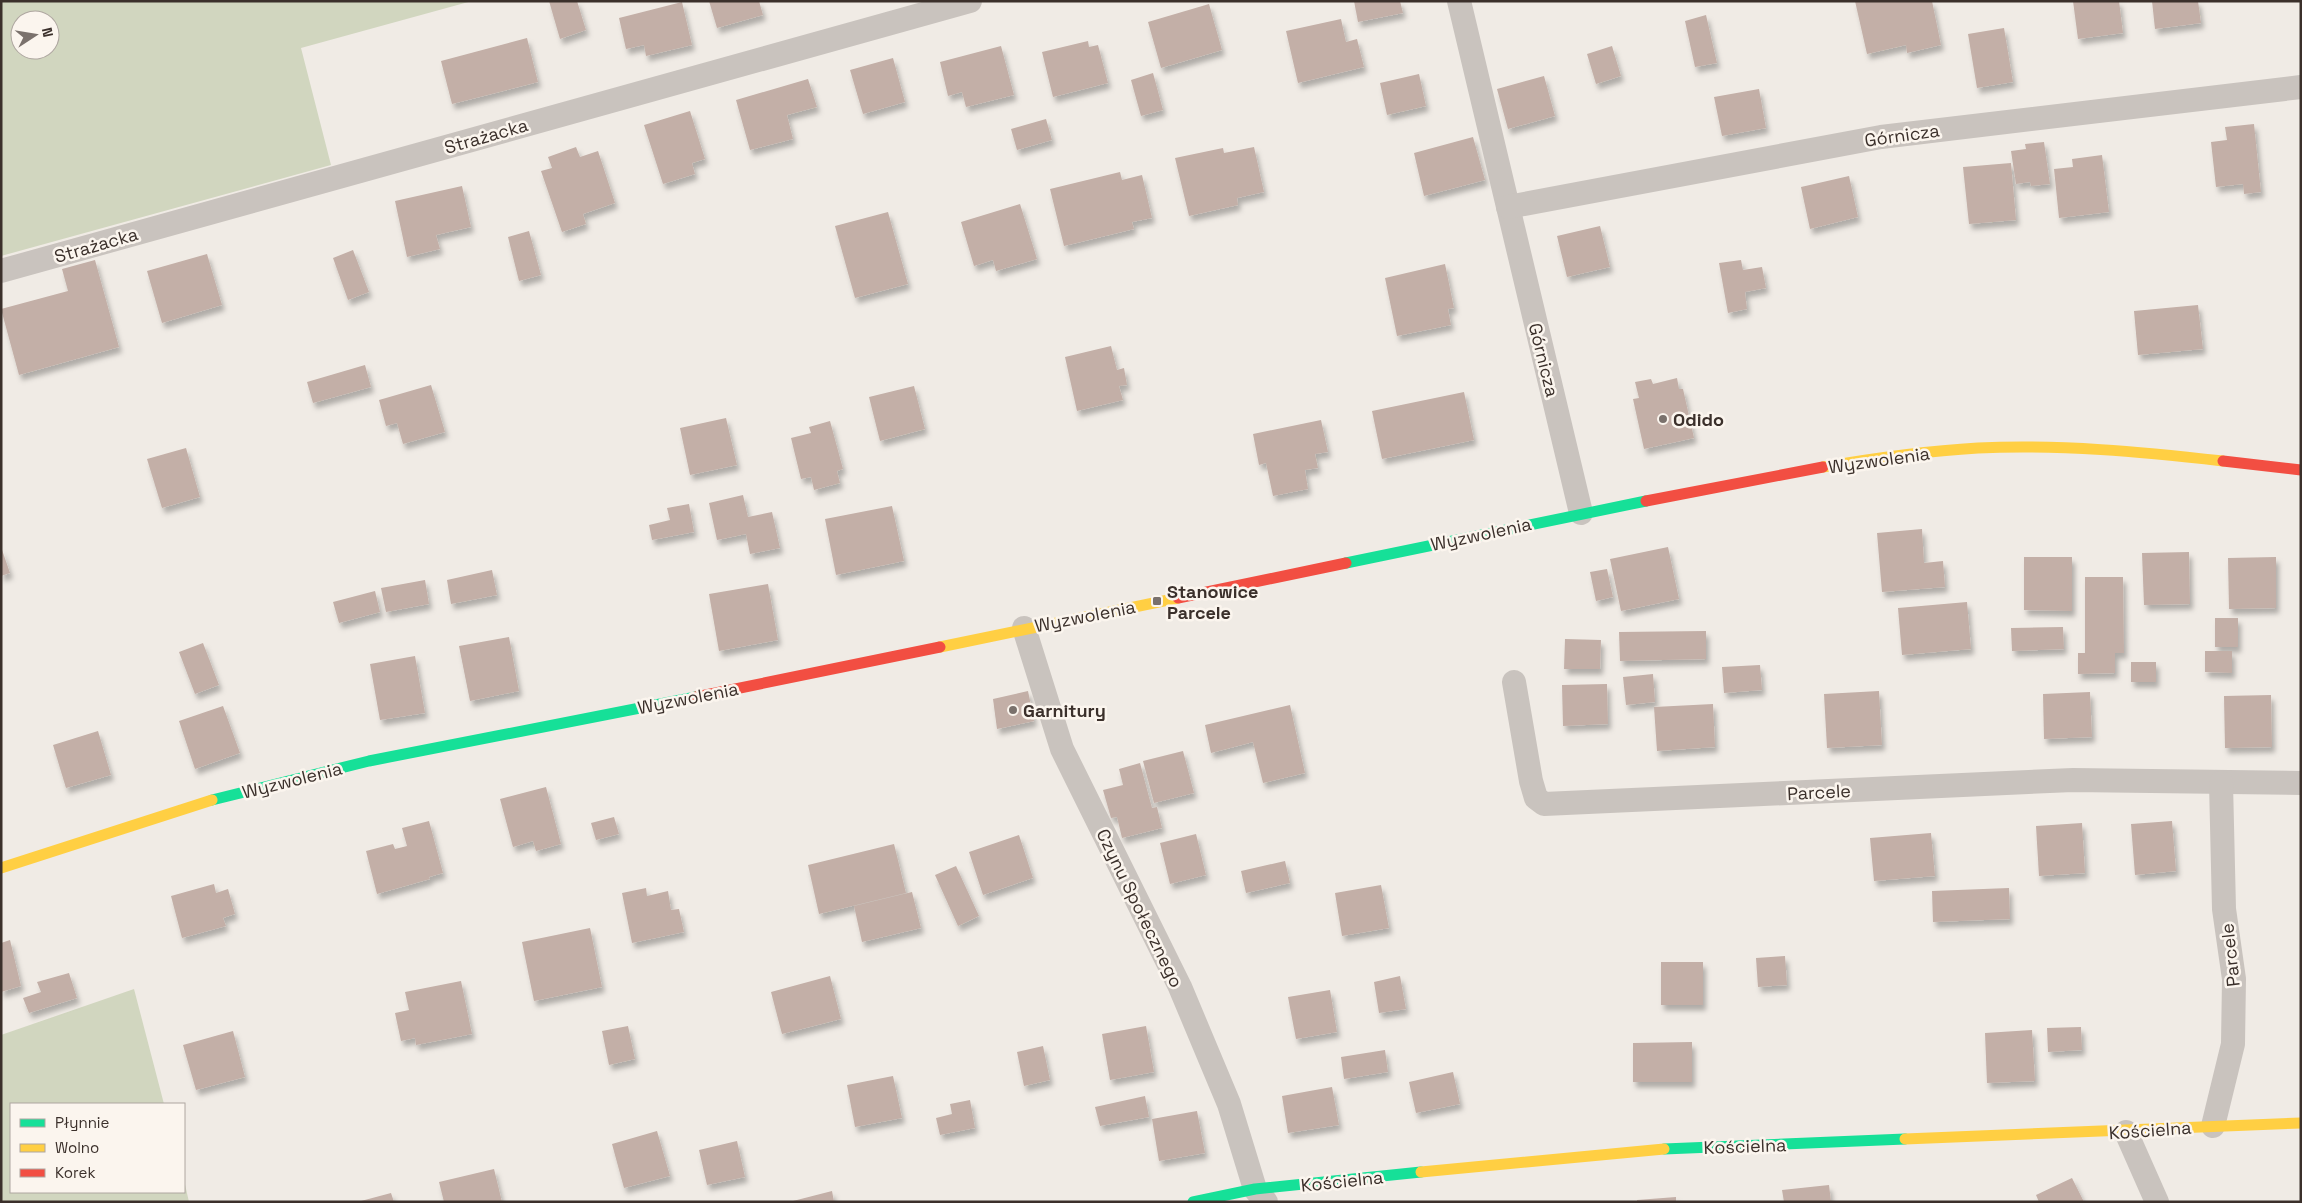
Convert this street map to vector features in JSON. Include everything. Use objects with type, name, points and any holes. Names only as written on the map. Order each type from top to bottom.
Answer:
[{"type":"main road","name":"Wyzwolenia","points":[[1,868],[196,804],[369,762],[831,670],[1024,628],[1783,473],[1895,456],[1978,448],[2070,448],[2168,454],[2301,470]]},
{"type":"main road","name":"Kościelna","points":[[1193,1202],[1261,1196],[1655,1149],[2126,1132],[2213,1126],[2301,1123]]},
{"type":"street","name":"Strażacka","points":[[1,271],[970,1]]},
{"type":"street","name":"Górnicza","points":[[1459,1],[1581,513]]},
{"type":"street","name":"Górnicza","points":[[1508,207],[1881,137],[2301,87]]},
{"type":"street","name":"Czynu Społecznego","points":[[1024,628],[1062,749],[1180,987],[1229,1104],[1261,1196]]},
{"type":"street","name":"Parcele","points":[[1514,682],[1536,798],[1544,804],[2073,780],[2301,783]]},
{"type":"street","name":"Parcele","points":[[2213,1126],[2233,1044],[2234,979],[2224,909],[2221,783]]},
{"type":"street","points":[[2126,1132],[2157,1202]]},
{"type":"green space","points":[[1,1],[472,1],[301,48],[331,165],[1,256]]},
{"type":"green space","points":[[134,989],[164,1103],[10,1103],[10,1193],[185,1193],[185,1184],[189,1202],[1,1202],[1,1035]]},
{"type":"building","points":[[549,1],[577,1],[586,30],[560,39]]},
{"type":"building","points":[[709,1],[759,1],[763,15],[717,28]]},
{"type":"building","points":[[1354,1],[1400,1],[1403,13],[1358,22]]},
{"type":"building","points":[[1855,1],[1932,1],[1941,45],[1907,53],[1906,45],[1867,54]]},
{"type":"building","points":[[2073,1],[2119,1],[2123,33],[2078,39]]},
{"type":"building","points":[[2152,1],[2198,1],[2201,23],[2155,29]]},
{"type":"building","points":[[682,2],[692,45],[646,56],[644,45],[626,49],[619,18]]},
{"type":"building","points":[[1209,4],[1222,50],[1161,68],[1148,22]]},
{"type":"building","points":[[1706,15],[1717,63],[1695,67],[1685,21]]},
{"type":"building","points":[[1341,19],[1346,42],[1357,39],[1364,67],[1298,83],[1286,31]]},
{"type":"building","points":[[2004,28],[2013,82],[1977,88],[1968,34]]},
{"type":"building","points":[[527,38],[538,82],[452,104],[441,61]]},
{"type":"building","points":[[1088,41],[1089,47],[1098,45],[1108,83],[1053,97],[1042,52]]},
{"type":"building","points":[[1001,46],[1014,95],[966,107],[962,92],[948,96],[940,62]]},
{"type":"building","points":[[1612,46],[1621,76],[1596,84],[1587,54]]},
{"type":"building","points":[[893,58],[905,102],[863,114],[850,70]]},
{"type":"building","points":[[1153,73],[1163,110],[1141,116],[1131,80]]},
{"type":"building","points":[[1419,74],[1426,106],[1387,115],[1380,83]]},
{"type":"building","points":[[1544,76],[1555,116],[1508,129],[1497,89]]},
{"type":"building","points":[[808,79],[817,107],[787,115],[793,139],[750,150],[736,100]]},
{"type":"building","points":[[1759,89],[1766,128],[1722,136],[1714,97]]},
{"type":"building","points":[[690,111],[705,159],[692,163],[695,174],[663,184],[644,125]]},
{"type":"building","points":[[1046,119],[1052,140],[1017,150],[1011,129]]},
{"type":"building","points":[[2254,124],[2261,192],[2244,194],[2243,184],[2216,187],[2211,142],[2227,140],[2225,127]]},
{"type":"building","points":[[1473,137],[1485,180],[1424,196],[1414,153]]},
{"type":"building","points":[[2044,142],[2050,184],[2031,186],[2030,182],[2016,184],[2011,151],[2026,149],[2025,144]]},
{"type":"building","points":[[576,147],[580,157],[598,151],[615,203],[583,214],[586,224],[562,232],[541,171],[552,168],[548,157]]},
{"type":"building","points":[[1254,147],[1264,192],[1237,198],[1238,205],[1189,216],[1175,158],[1223,148],[1224,153]]},
{"type":"building","points":[[2102,155],[2109,212],[2059,218],[2054,169],[2073,167],[2072,159]]},
{"type":"building","points":[[2011,163],[2016,220],[1969,224],[1963,167]]},
{"type":"building","points":[[1120,172],[1122,180],[1142,175],[1152,218],[1132,222],[1134,229],[1064,246],[1050,189]]},
{"type":"building","points":[[1849,176],[1858,217],[1810,229],[1801,187]]},
{"type":"building","points":[[462,186],[471,227],[436,235],[440,249],[407,257],[395,201]]},
{"type":"building","points":[[1020,204],[1037,259],[996,271],[993,260],[974,266],[961,222]]},
{"type":"building","points":[[888,212],[908,284],[855,298],[835,226]]},
{"type":"building","points":[[1600,226],[1610,267],[1567,277],[1557,236]]},
{"type":"building","points":[[529,231],[541,275],[519,281],[508,237]]},
{"type":"building","points":[[353,250],[369,292],[348,300],[333,258]]},
{"type":"building","points":[[207,254],[222,305],[162,323],[147,271]]},
{"type":"building","points":[[95,260],[119,347],[19,375],[1,309],[68,291],[62,269]]},
{"type":"building","points":[[1741,260],[1743,270],[1762,267],[1766,288],[1745,292],[1747,309],[1728,313],[1719,263]]},
{"type":"building","points":[[1445,264],[1454,308],[1448,309],[1451,325],[1397,336],[1385,278]]},
{"type":"building","points":[[2198,305],[2203,349],[2138,355],[2134,311]]},
{"type":"building","points":[[1111,346],[1117,370],[1124,368],[1127,385],[1119,386],[1123,400],[1077,411],[1065,357]]},
{"type":"building","points":[[365,365],[371,387],[313,403],[307,382]]},
{"type":"building","name":"Odido","points":[[1677,378],[1679,389],[1683,389],[1694,438],[1644,449],[1633,399],[1639,398],[1635,382],[1651,379],[1653,384]]},
{"type":"building","points":[[431,385],[445,432],[403,444],[397,423],[386,426],[379,400]]},
{"type":"building","points":[[914,386],[925,429],[880,441],[869,397]]},
{"type":"building","points":[[1464,392],[1474,440],[1382,459],[1372,411]]},
{"type":"building","points":[[726,418],[737,465],[690,475],[680,428]]},
{"type":"building","points":[[1321,420],[1328,452],[1315,454],[1318,468],[1305,470],[1308,489],[1273,496],[1266,463],[1259,465],[1253,434]]},
{"type":"building","points":[[830,421],[843,469],[837,471],[840,483],[814,490],[811,477],[801,479],[791,438],[811,433],[809,427]]},
{"type":"building","points":[[186,448],[200,497],[162,508],[147,459]]},
{"type":"building","points":[[743,495],[748,517],[772,512],[780,548],[750,554],[746,534],[717,540],[709,503]]},
{"type":"building","points":[[689,504],[694,532],[652,540],[649,525],[670,520],[667,508]]},
{"type":"building","points":[[892,506],[904,561],[836,575],[825,519]]},
{"type":"building","points":[[1922,529],[1924,563],[1943,561],[1945,587],[1882,592],[1877,533]]},
{"type":"building","points":[[1,547],[10,573],[1,576]]},
{"type":"building","points":[[1668,547],[1679,599],[1621,611],[1610,559]]},
{"type":"building","points":[[2189,552],[2190,604],[2144,605],[2142,553]]},
{"type":"building","points":[[2024,557],[2072,557],[2072,611],[2024,610]]},
{"type":"building","points":[[2276,557],[2276,608],[2229,609],[2228,558]]},
{"type":"building","points":[[1607,569],[1613,597],[1596,601],[1590,572]]},
{"type":"building","points":[[492,570],[497,595],[451,604],[447,580]]},
{"type":"building","points":[[2085,577],[2123,577],[2124,653],[2115,653],[2115,673],[2078,674],[2078,653],[2085,653]]},
{"type":"building","points":[[425,580],[429,604],[386,612],[381,588]]},
{"type":"building","points":[[768,584],[778,640],[719,651],[709,594]]},
{"type":"building","points":[[375,591],[380,612],[339,623],[333,602]]},
{"type":"building","points":[[1967,602],[1971,649],[1902,655],[1898,608]]},
{"type":"building","points":[[2215,618],[2238,618],[2238,647],[2215,647]]},
{"type":"building","points":[[2063,627],[2064,649],[2012,651],[2011,628]]},
{"type":"building","points":[[1706,631],[1706,659],[1620,661],[1619,632]]},
{"type":"building","points":[[509,637],[519,691],[470,701],[459,646]]},
{"type":"building","points":[[1565,639],[1601,640],[1600,669],[1564,669]]},
{"type":"building","points":[[203,643],[219,685],[195,694],[179,652]]},
{"type":"building","points":[[2205,651],[2232,651],[2232,673],[2205,672]]},
{"type":"building","points":[[415,656],[425,713],[380,720],[370,664]]},
{"type":"building","points":[[2131,662],[2156,662],[2156,682],[2131,682]]},
{"type":"building","points":[[1760,665],[1762,690],[1724,693],[1722,667]]},
{"type":"building","points":[[1653,674],[1655,702],[1626,705],[1623,677]]},
{"type":"building","points":[[1607,684],[1608,724],[1563,726],[1562,685]]},
{"type":"building","name":"Garnitury","points":[[1028,691],[1034,721],[997,729],[993,699]]},
{"type":"building","points":[[1879,691],[1882,745],[1827,748],[1824,694]]},
{"type":"building","points":[[2090,692],[2092,737],[2044,739],[2043,694]]},
{"type":"building","points":[[2271,695],[2272,747],[2225,748],[2224,696]]},
{"type":"building","points":[[1713,704],[1715,747],[1657,751],[1654,707]]},
{"type":"building","points":[[1290,705],[1305,773],[1263,783],[1253,742],[1211,753],[1205,725]]},
{"type":"building","points":[[223,706],[240,753],[195,769],[179,721]]},
{"type":"building","points":[[98,731],[111,775],[66,788],[53,745]]},
{"type":"building","points":[[1183,751],[1194,793],[1154,803],[1143,761]]},
{"type":"building","points":[[1140,763],[1152,808],[1157,807],[1162,828],[1122,838],[1117,817],[1111,818],[1103,790],[1123,785],[1119,769]]},
{"type":"building","points":[[546,787],[561,844],[536,851],[533,841],[513,847],[500,799]]},
{"type":"building","points":[[614,817],[619,834],[596,840],[591,823]]},
{"type":"building","points":[[429,821],[443,873],[429,877],[430,879],[377,894],[366,851],[393,844],[395,849],[407,846],[402,828]]},
{"type":"building","points":[[2172,821],[2176,871],[2135,875],[2131,824]]},
{"type":"building","points":[[2082,823],[2085,873],[2039,876],[2036,826]]},
{"type":"building","points":[[1931,833],[1935,876],[1874,881],[1870,838]]},
{"type":"building","points":[[1196,834],[1206,875],[1170,884],[1160,843]]},
{"type":"building","points":[[1019,835],[1033,878],[983,895],[969,852]]},
{"type":"building","points":[[894,844],[906,893],[819,914],[808,865]]},
{"type":"building","points":[[1285,861],[1290,883],[1246,893],[1241,871]]},
{"type":"building","points":[[956,866],[979,916],[958,926],[935,875]]},
{"type":"building","points":[[214,884],[216,893],[228,889],[235,914],[223,918],[226,926],[182,938],[171,896]]},
{"type":"building","points":[[1381,885],[1389,928],[1342,936],[1335,893]]},
{"type":"building","points":[[646,888],[647,896],[668,891],[671,910],[679,909],[684,932],[632,943],[622,893]]},
{"type":"building","points":[[2009,888],[2010,919],[1933,922],[1932,891]]},
{"type":"building","points":[[912,892],[921,928],[862,942],[854,906]]},
{"type":"building","points":[[590,928],[602,987],[534,1001],[522,942]]},
{"type":"building","points":[[10,940],[21,986],[1,992],[1,943]]},
{"type":"building","points":[[1785,956],[1787,985],[1758,987],[1756,958]]},
{"type":"building","points":[[1661,962],[1703,962],[1703,1005],[1661,1005]]},
{"type":"building","points":[[69,973],[77,998],[29,1013],[23,998],[41,992],[37,982]]},
{"type":"building","points":[[830,976],[841,1019],[782,1034],[771,992]]},
{"type":"building","points":[[1400,976],[1406,1009],[1379,1013],[1374,982]]},
{"type":"building","points":[[461,981],[472,1034],[416,1045],[415,1038],[401,1041],[395,1013],[409,1010],[405,992]]},
{"type":"building","points":[[1330,990],[1337,1032],[1296,1039],[1288,997]]},
{"type":"building","points":[[628,1026],[635,1059],[609,1065],[602,1031]]},
{"type":"building","points":[[1146,1026],[1154,1072],[1110,1080],[1102,1034]]},
{"type":"building","points":[[2081,1027],[2082,1050],[2048,1052],[2047,1028]]},
{"type":"building","points":[[2032,1030],[2035,1081],[1987,1083],[1985,1033]]},
{"type":"building","points":[[233,1031],[245,1077],[196,1090],[183,1045]]},
{"type":"building","points":[[1692,1042],[1692,1082],[1633,1082],[1633,1043]]},
{"type":"building","points":[[1043,1046],[1050,1080],[1024,1086],[1017,1052]]},
{"type":"building","points":[[1385,1050],[1388,1072],[1344,1079],[1341,1057]]},
{"type":"building","points":[[1453,1072],[1460,1104],[1416,1113],[1409,1082]]},
{"type":"building","points":[[893,1076],[902,1118],[855,1127],[847,1085]]},
{"type":"building","points":[[1332,1087],[1339,1125],[1288,1133],[1282,1096]]},
{"type":"building","points":[[1145,1096],[1149,1117],[1100,1126],[1095,1107]]},
{"type":"building","points":[[970,1100],[975,1128],[940,1135],[936,1118],[952,1114],[950,1104]]},
{"type":"building","points":[[1197,1111],[1205,1153],[1159,1161],[1152,1119]]},
{"type":"building","points":[[657,1131],[670,1176],[624,1188],[612,1144]]},
{"type":"building","points":[[737,1141],[745,1177],[707,1185],[699,1150]]},
{"type":"building","points":[[494,1169],[502,1202],[444,1202],[439,1182]]},
{"type":"building","points":[[2072,1178],[2084,1202],[2039,1202],[2036,1195]]},
{"type":"building","points":[[1829,1185],[1831,1202],[1784,1202],[1782,1190]]},
{"type":"building","points":[[832,1191],[834,1202],[793,1202],[793,1201]]},
{"type":"building","points":[[391,1193],[394,1202],[361,1202],[361,1201]]},
{"type":"building","points":[[1676,1197],[1676,1202],[1637,1202],[1637,1200]]},
{"type":"traffic: fast","points":[[1346,563],[1646,501]]},
{"type":"traffic: fast","points":[[212,800],[369,761],[696,697]]},
{"type":"traffic: fast","points":[[1664,1149],[1905,1139]]},
{"type":"traffic: fast","points":[[1193,1202],[1255,1189],[1421,1172]]},
{"type":"traffic: slow","points":[[1823,467],[1920,453],[2009,447],[2101,450],[2223,461]]},
{"type":"traffic: slow","points":[[940,647],[1178,598]]},
{"type":"traffic: slow","points":[[1,868],[212,800]]},
{"type":"traffic: slow","points":[[1905,1139],[2301,1123]]},
{"type":"traffic: slow","points":[[1421,1172],[1664,1149]]},
{"type":"traffic: jam","points":[[2223,461],[2301,470]]},
{"type":"traffic: jam","points":[[1646,501],[1823,467]]},
{"type":"traffic: jam","points":[[1178,598],[1346,563]]},
{"type":"traffic: jam","points":[[696,697],[940,647]]},
{"type":"place","name":"Odido","points":[[1663,419]]},
{"type":"place","name":"Stanowice Parcele","points":[[1157,601]]},
{"type":"place","name":"Garnitury","points":[[1013,710]]}]
